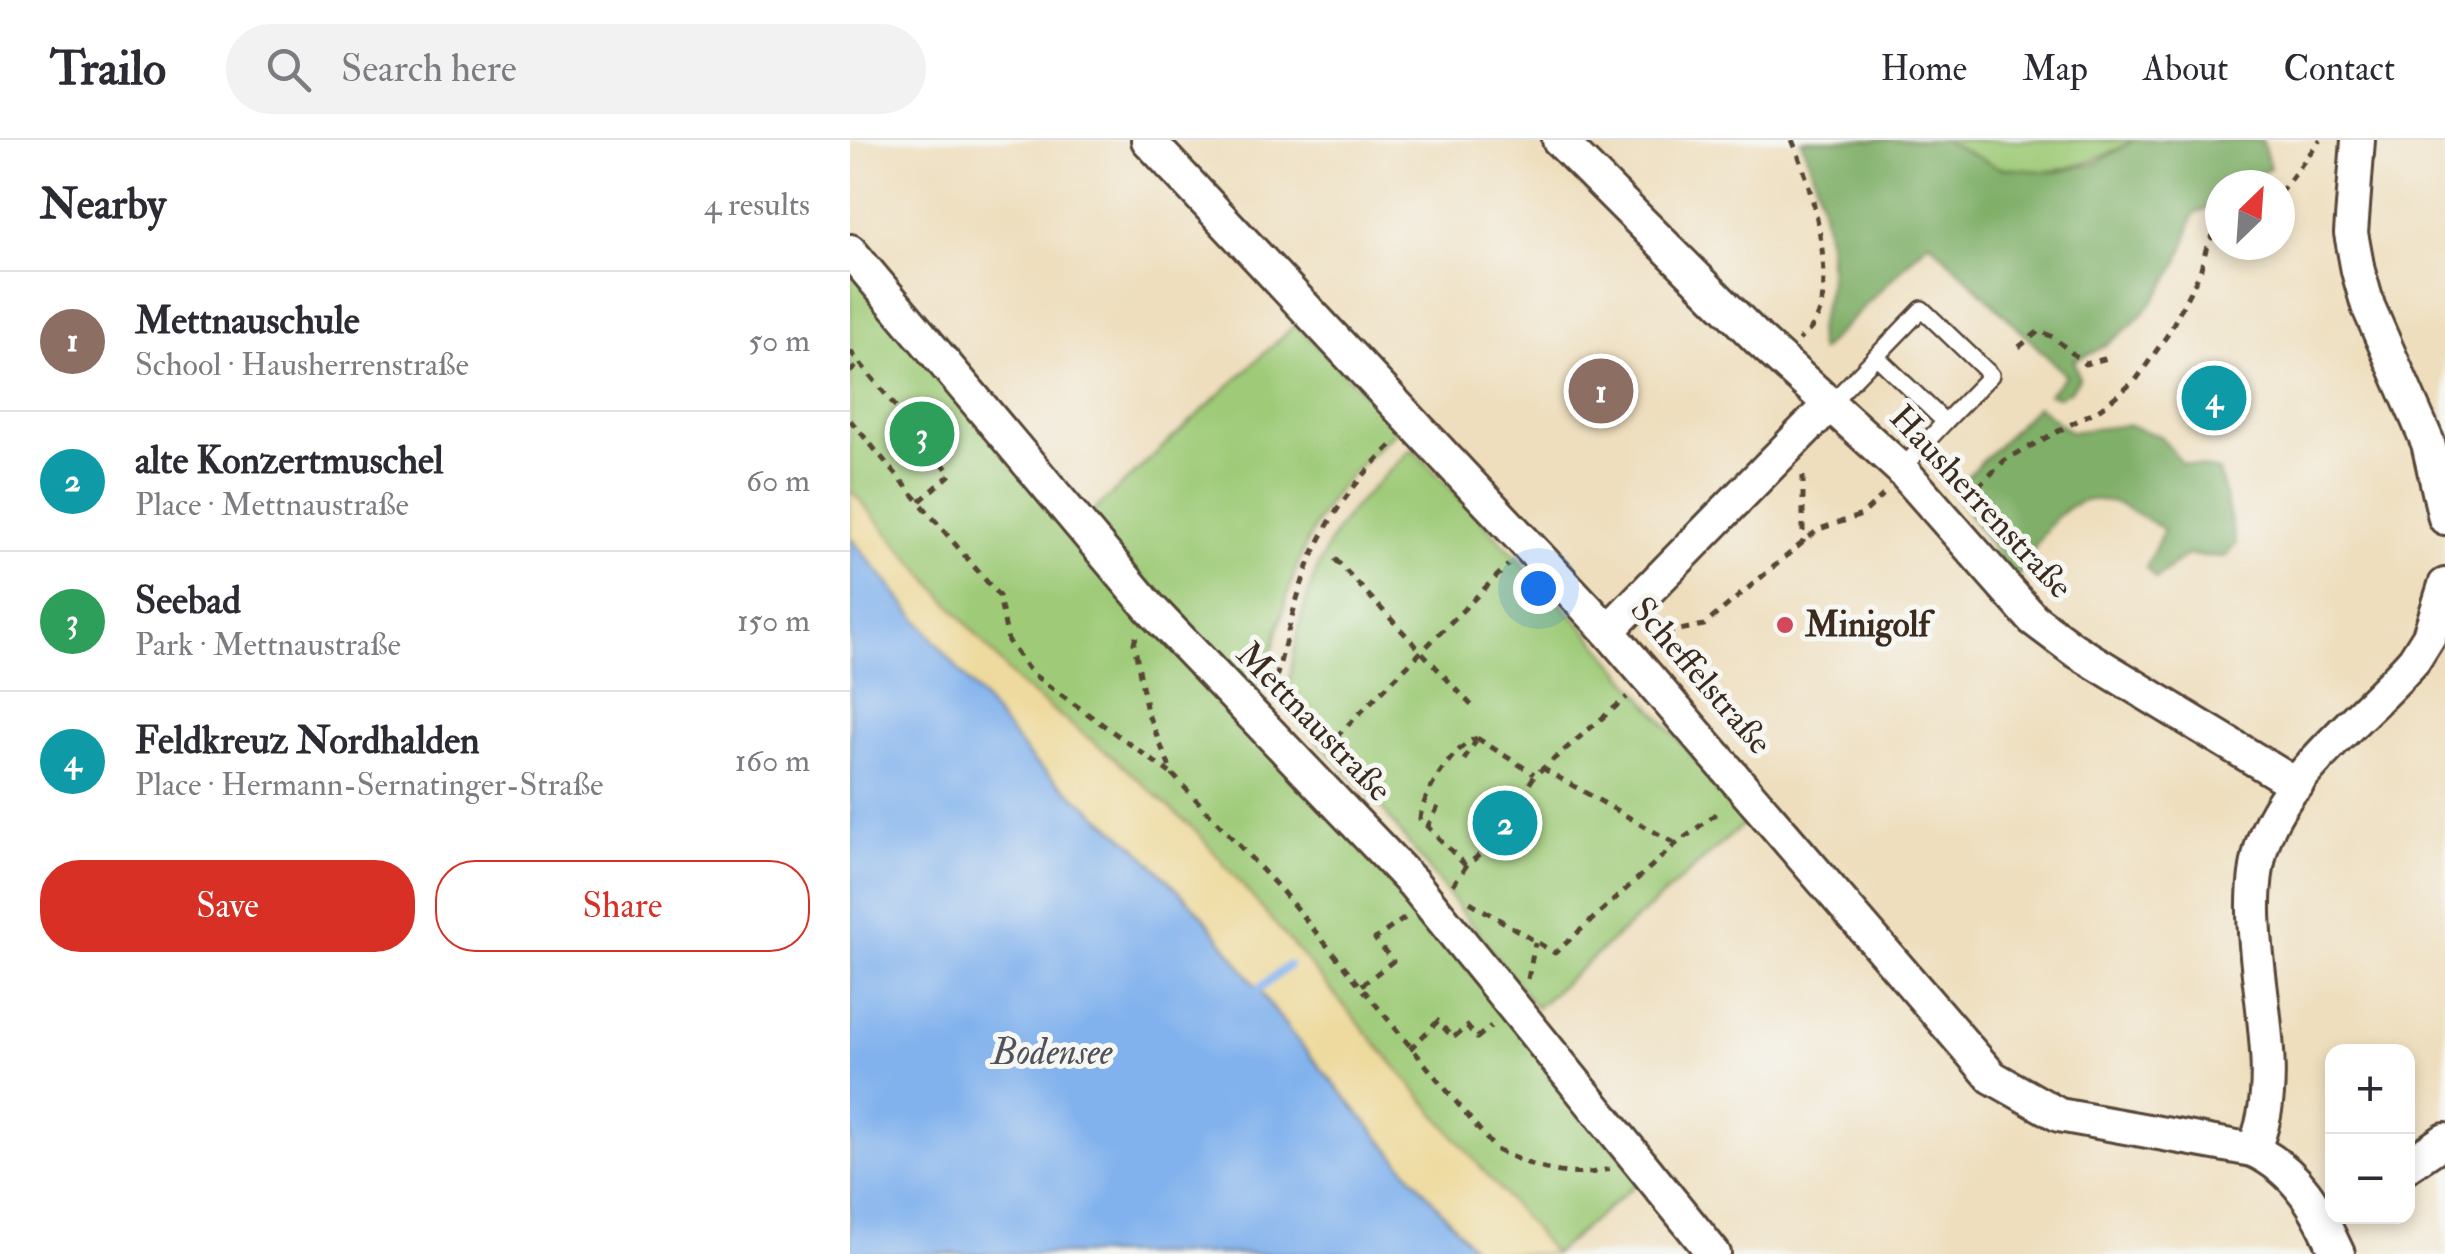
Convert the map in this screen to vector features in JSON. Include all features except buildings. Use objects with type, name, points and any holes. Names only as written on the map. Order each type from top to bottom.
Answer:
[{"type":"street","name":"Scheffelstraße","points":[[1148,140],[1613,636],[1992,1077],[2059,1115],[2254,1150]]},
{"type":"street","name":"Hausherrenstraße","points":[[1559,140],[1781,360],[1904,471],[2008,593],[2050,634],[2297,785]]},
{"type":"street","points":[[2358,140],[2351,233],[2358,270],[2368,306],[2428,443],[2445,518]]},
{"type":"street","name":"Mettnaustraße","points":[[850,251],[1150,608],[1413,883],[1714,1254]]},
{"type":"street","points":[[1613,636],[1830,404]]},
{"type":"street","points":[[2325,1202],[2254,1150],[2263,1130],[2267,1097],[2255,914],[2256,865],[2266,832],[2297,785],[2414,660],[2429,636],[2445,585]]},
{"type":"street","points":[[2415,1160],[2445,1140]]},
{"type":"street","points":[[2330,1224],[2338,1254]]},
{"type":"lane","points":[[1830,404],[1922,309],[1991,376],[1904,471]]},
{"type":"lane","points":[[1876,356],[1945,422]]},
{"type":"path","points":[[1781,360],[1816,322],[1823,286],[1809,176],[1792,140]]},
{"type":"path","points":[[2295,173],[2320,140]]},
{"type":"path","points":[[1947,518],[2005,460],[2102,408],[2136,380],[2168,334],[2200,272],[2205,253]]},
{"type":"path","points":[[2019,347],[2039,331],[2053,337],[2085,364],[2108,358]]},
{"type":"path","points":[[850,351],[951,474],[920,501]]},
{"type":"path","points":[[850,372],[860,363]]},
{"type":"path","points":[[850,420],[998,596],[1008,641],[1031,673],[1172,775],[1281,890],[1496,1150],[1544,1171],[1588,1175],[1636,1160]]},
{"type":"path","points":[[1260,725],[1311,551],[1356,480],[1414,424]]},
{"type":"path","points":[[1802,432],[1803,542]]},
{"type":"path","points":[[1613,636],[1704,625],[1819,529],[1862,515],[1904,471]]},
{"type":"path","points":[[1326,748],[1528,545]]},
{"type":"path","points":[[1335,559],[1472,707]]},
{"type":"path","points":[[1134,644],[1147,712],[1172,775]]},
{"type":"path","points":[[1632,693],[1534,775],[1496,837],[1466,866],[1450,890],[1555,954],[1676,844],[1748,790]]},
{"type":"path","points":[[1477,738],[1534,775]]},
{"type":"path","points":[[1464,760],[1477,738]]},
{"type":"path","points":[[1466,866],[1420,820],[1421,808],[1457,752],[1477,738]]},
{"type":"path","points":[[1542,768],[1676,844]]},
{"type":"path","points":[[1427,828],[1442,801]]},
{"type":"path","points":[[1360,986],[1393,961],[1375,940]]},
{"type":"path","points":[[1522,993],[1535,943]]},
{"type":"path","points":[[1410,1049],[1438,1021],[1454,1038],[1467,1026],[1477,1038]]},
{"type":"green space","points":[[1801,140],[1943,140],[2000,168],[2056,172],[2096,163],[2134,140],[2262,140],[2270,168],[2205,170],[2205,209],[2195,213],[2183,251],[2165,285],[2124,331],[2074,360],[2079,378],[2071,390],[2058,397],[2049,394],[2066,375],[1929,241],[1820,351],[1817,335],[1828,289],[1829,252],[1814,175]]},
{"type":"green space","points":[[1943,140],[2134,140],[2086,162],[2038,172],[1990,165]]},
{"type":"green space","points":[[850,262],[1403,889],[1641,1180],[1554,1254],[1197,832],[1114,758],[1019,684],[850,489]]},
{"type":"green space","points":[[1296,324],[1399,428],[1341,486],[1312,530],[1293,577],[1257,699],[1086,518]]},
{"type":"green space","points":[[2037,406],[2070,432],[2127,425],[2160,436],[2182,463],[2219,471],[2236,544],[2225,557],[2186,555],[2156,579],[2146,568],[2164,529],[2122,506],[2101,500],[2084,501],[2055,519],[2016,582],[1953,491]]},
{"type":"green space","points":[[1412,448],[1587,631],[1747,821],[1536,1008],[1379,805],[1286,708],[1304,608],[1322,559],[1347,516]]},
{"type":"sand","points":[[850,489],[1019,684],[1114,758],[1197,832],[1554,1254],[1478,1254],[1291,1033],[1203,916],[1136,847],[1034,762],[990,710],[850,537]]},
{"type":"water","name":"Bodensee","points":[[850,537],[1034,762],[1136,847],[1203,916],[1291,1033],[1478,1254],[850,1254]]},
{"type":"waterway","points":[[1258,990],[1288,966]]},
{"type":"place","name":"Mettnauschule","points":[[1601,391]]},
{"type":"place","name":"Feldkreuz Nordhalden","points":[[2214,398]]},
{"type":"place","name":"Seebad","points":[[922,434]]},
{"type":"place","name":"Minigolf","points":[[1785,625]]},
{"type":"place","name":"alte Konzertmuschel","points":[[1505,823]]}]
